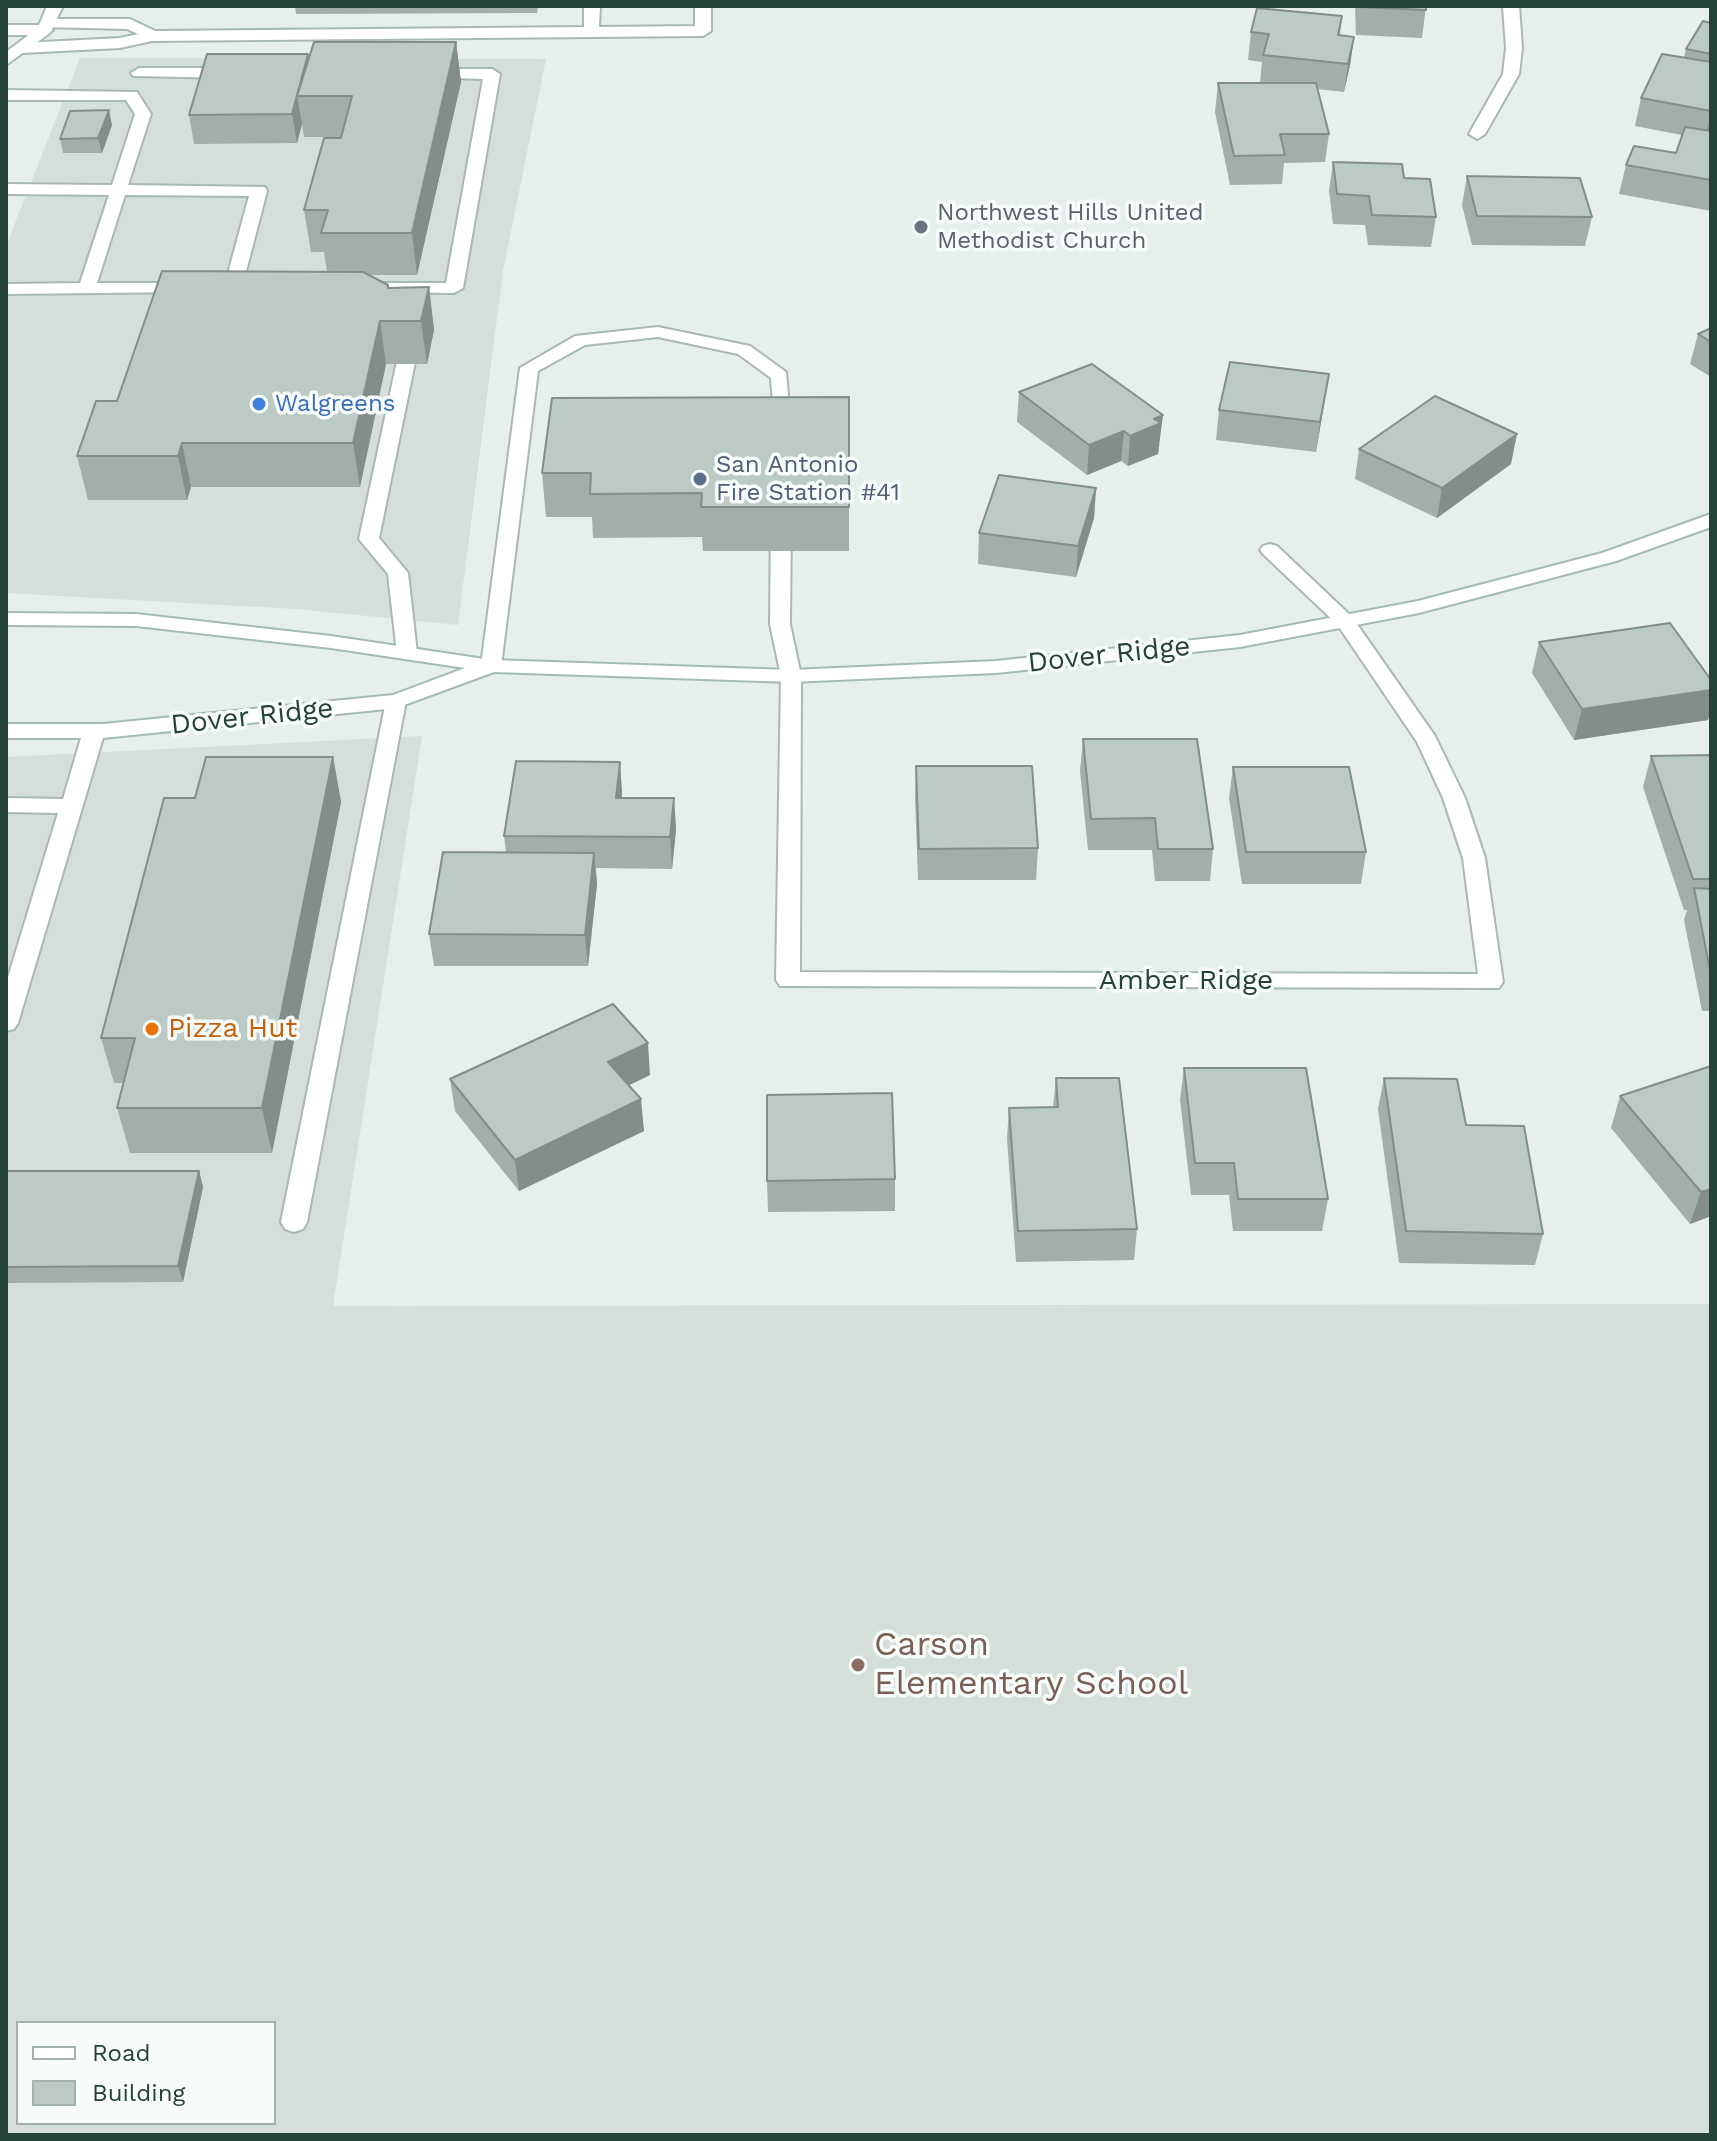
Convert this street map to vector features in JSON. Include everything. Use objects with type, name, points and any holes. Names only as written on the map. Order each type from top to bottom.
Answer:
[{"type":"street","points":[[6,60],[46,27],[55,6]]},
{"type":"street","points":[[591,32],[592,6]]},
{"type":"street","points":[[22,48],[120,43],[152,36],[703,31],[703,6]]},
{"type":"street","points":[[1477,134],[1511,74],[1514,48],[1511,6]]},
{"type":"street","points":[[6,30],[130,24],[152,36]]},
{"type":"street","points":[[131,95],[152,36]]},
{"type":"street","points":[[139,73],[246,73]]},
{"type":"street","points":[[343,288],[419,302],[454,288],[492,74],[415,74]]},
{"type":"street","points":[[6,95],[131,95]]},
{"type":"street","points":[[87,288],[143,114],[131,95]]},
{"type":"street","points":[[6,189],[259,191],[218,288]]},
{"type":"street","points":[[6,289],[264,288]]},
{"type":"street","points":[[407,653],[398,573],[369,539],[419,302]]},
{"type":"street","points":[[491,666],[529,368],[581,340],[658,332],[744,350],[780,376],[782,452]]},
{"type":"street","points":[[781,498],[780,624],[791,676]]},
{"type":"street","name":"Dover Ridge","points":[[6,619],[136,620],[491,666],[791,676],[996,667],[1240,641],[1419,607],[1609,557],[1711,520]]},
{"type":"street","points":[[1270,550],[1345,621]]},
{"type":"street","name":"Amber Ridge","points":[[791,676],[788,980],[1491,982],[1474,858],[1454,798],[1427,741],[1345,621]]},
{"type":"street","name":"Dover Ridge","points":[[6,731],[94,731],[396,701],[491,666]]},
{"type":"street","points":[[294,1222],[396,701]]},
{"type":"street","points":[[6,1023],[94,731]]},
{"type":"street","points":[[6,805],[72,806]]},
{"type":"shaded area","points":[[80,58],[546,59],[503,271],[458,625],[296,609],[6,593],[6,246]]},
{"type":"shaded area","name":"Carson Elementary School","points":[[422,736],[333,1306],[1711,1304],[1711,2135],[6,2135],[6,757]]},
{"type":"building","points":[[1426,6],[1426,10],[1360,7]]},
{"type":"building","points":[[1257,8],[1342,16],[1338,35],[1354,37],[1348,64],[1263,55],[1269,34],[1251,32]]},
{"type":"building","points":[[1703,21],[1711,23],[1711,54],[1686,49]]},
{"type":"building","points":[[314,42],[456,42],[412,233],[321,233],[328,210],[304,210],[324,138],[341,138],[352,96],[297,96]]},
{"type":"building","points":[[207,54],[308,54],[292,114],[189,115]]},
{"type":"building","points":[[1662,54],[1711,62],[1711,111],[1641,98]]},
{"type":"building","points":[[1218,83],[1316,83],[1329,134],[1280,134],[1285,155],[1234,156]]},
{"type":"building","points":[[109,110],[98,138],[60,139],[70,111]]},
{"type":"building","points":[[1685,127],[1711,131],[1711,180],[1626,165],[1634,146],[1676,153]]},
{"type":"building","points":[[1333,162],[1402,164],[1404,178],[1430,179],[1436,217],[1372,215],[1369,196],[1337,194]]},
{"type":"building","points":[[1467,176],[1580,178],[1592,217],[1477,216]]},
{"type":"building","name":"Walgreens","points":[[162,271],[363,272],[388,285],[388,288],[429,287],[421,321],[380,321],[353,443],[182,443],[178,456],[77,456],[96,401],[117,401]]},
{"type":"building","points":[[1711,328],[1711,342],[1698,334]]},
{"type":"building","points":[[1230,362],[1329,374],[1320,422],[1219,410]]},
{"type":"building","points":[[1092,364],[1163,415],[1154,419],[1161,423],[1130,436],[1124,431],[1089,445],[1019,392]]},
{"type":"building","points":[[1435,396],[1517,434],[1442,488],[1359,449]]},
{"type":"building","points":[[849,397],[849,507],[701,507],[702,493],[590,494],[591,473],[542,473],[552,398]]},
{"type":"building","points":[[999,475],[1096,488],[1078,546],[979,533]]},
{"type":"building","points":[[1670,623],[1711,680],[1711,690],[1582,709],[1539,642]]},
{"type":"building","points":[[1083,739],[1197,739],[1213,849],[1158,849],[1155,818],[1091,819]]},
{"type":"building","points":[[1711,755],[1711,879],[1693,879],[1651,756]]},
{"type":"building","points":[[206,757],[333,757],[262,1108],[117,1108],[135,1038],[101,1038],[164,798],[195,798]]},
{"type":"building","points":[[516,761],[620,762],[616,798],[674,798],[670,837],[504,836]]},
{"type":"building","points":[[916,766],[1032,766],[1038,848],[919,849]]},
{"type":"building","points":[[1233,767],[1349,767],[1366,852],[1246,852]]},
{"type":"building","points":[[443,852],[594,853],[585,935],[429,934]]},
{"type":"building","points":[[1694,888],[1711,889],[1711,975]]},
{"type":"building","points":[[613,1004],[648,1043],[608,1062],[641,1099],[515,1160],[450,1079]]},
{"type":"building","points":[[1711,1066],[1711,1189],[1701,1192],[1620,1096]]},
{"type":"building","points":[[1184,1068],[1306,1068],[1328,1199],[1238,1199],[1234,1163],[1195,1163]]},
{"type":"building","points":[[1056,1078],[1119,1078],[1137,1229],[1018,1231],[1009,1108],[1058,1107]]},
{"type":"building","points":[[1384,1078],[1457,1079],[1466,1125],[1524,1126],[1543,1234],[1406,1231]]},
{"type":"building","points":[[892,1093],[895,1179],[767,1181],[767,1095]]},
{"type":"building","points":[[6,1171],[199,1171],[178,1266],[6,1267]]},
{"type":"place","name":"Northwest Hills United Methodist Church","points":[[921,227]]},
{"type":"place","name":"Walgreens","points":[[259,404]]},
{"type":"place","name":"San Antonio Fire Station #41","points":[[700,479]]},
{"type":"place","name":"Pizza Hut","points":[[152,1029]]},
{"type":"place","name":"Carson Elementary School","points":[[858,1665]]}]
